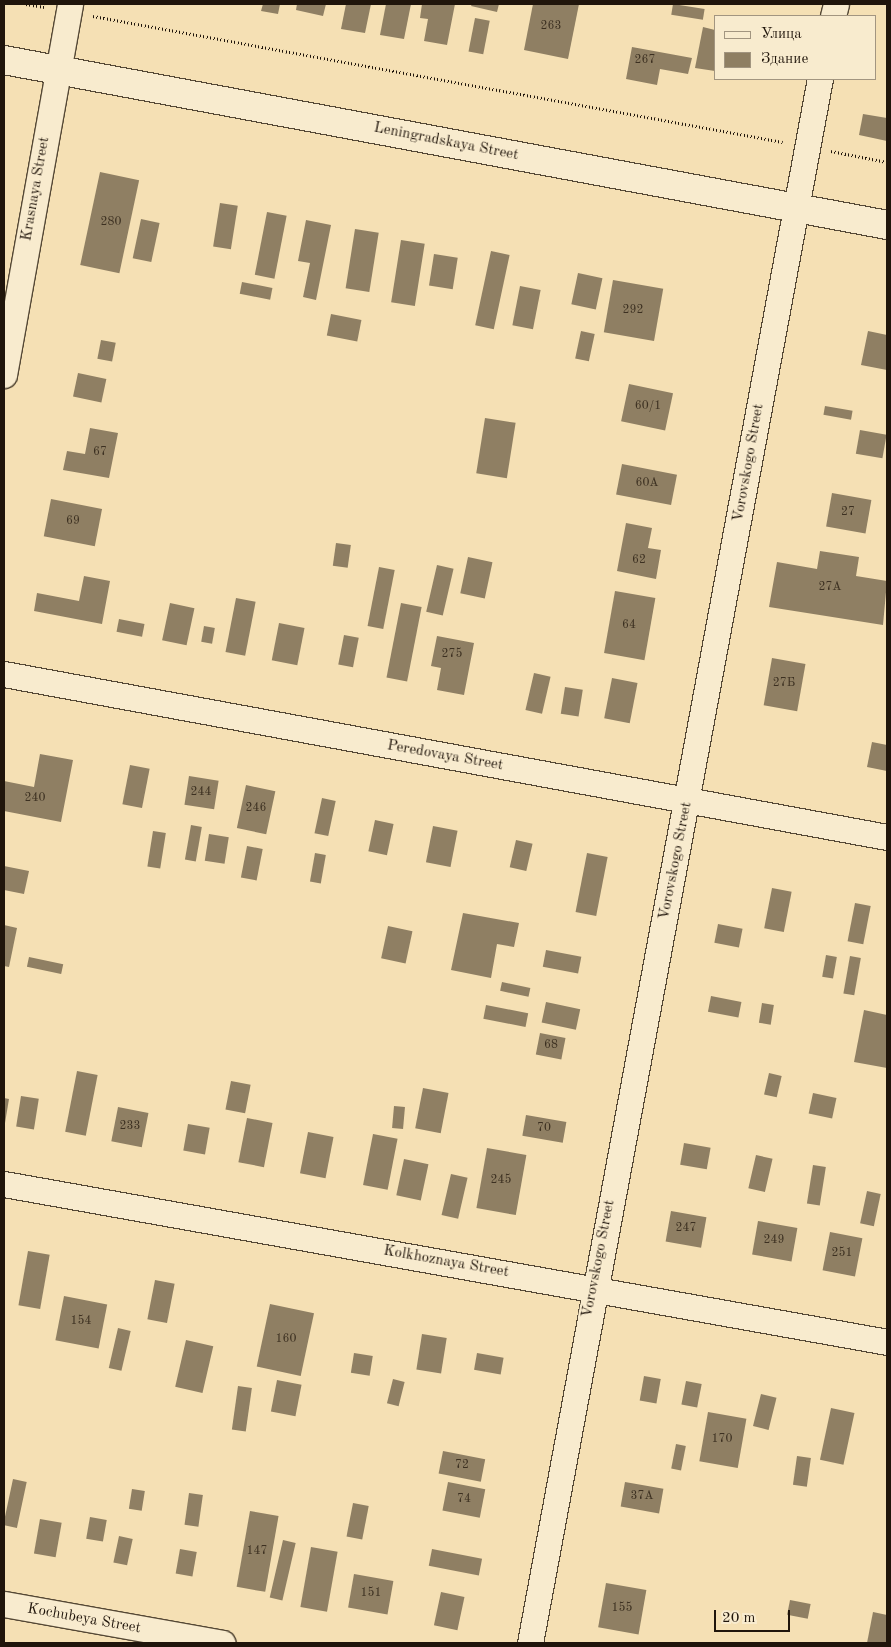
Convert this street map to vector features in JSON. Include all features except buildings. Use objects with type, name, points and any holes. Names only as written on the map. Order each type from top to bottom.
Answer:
[{"type":"street","name":"Krasnaya Street","points":[[4,375],[69,8]]},
{"type":"street","name":"Leningradskaya Street","points":[[4,60],[794,206],[887,225]]},
{"type":"street","name":"Vorovskogo Street","points":[[530,1643],[593,1288],[688,800],[794,206],[820,80]]},
{"type":"street","name":"Peredovaya Street","points":[[4,674],[887,837]]},
{"type":"street","name":"Kolkhoznaya Street","points":[[4,1184],[887,1342]]},
{"type":"street","name":"Kochubeya Street","points":[[4,1604],[223,1643]]},
{"type":"path","points":[[26,4],[69,8],[887,162]]}]
